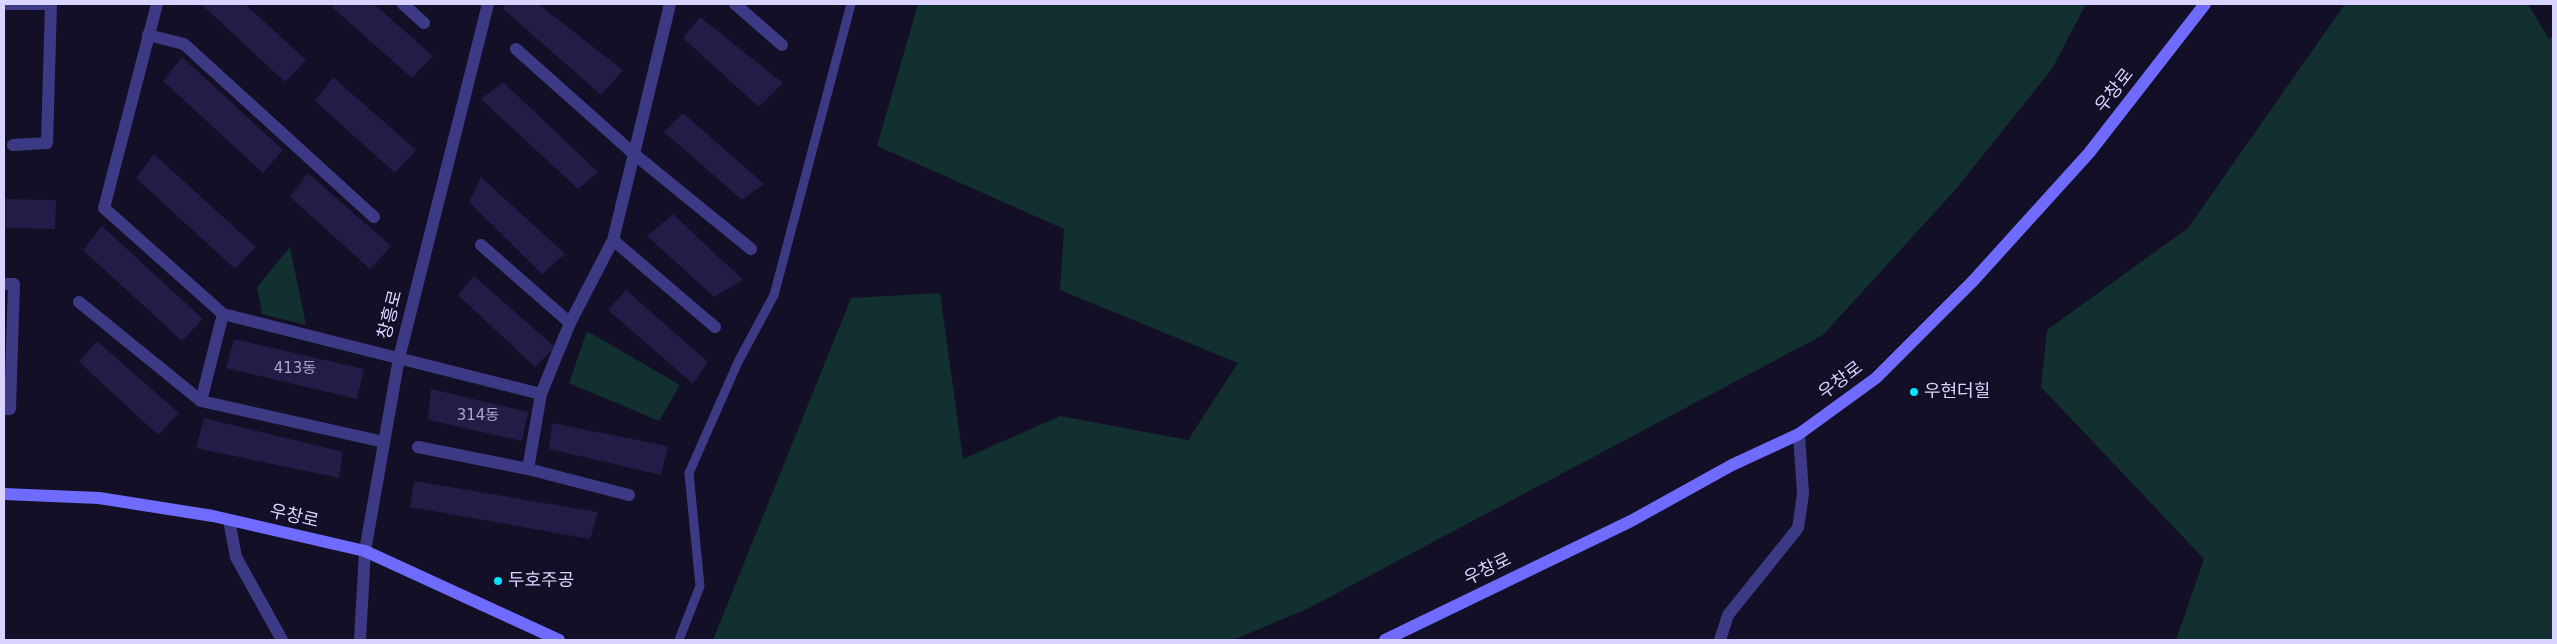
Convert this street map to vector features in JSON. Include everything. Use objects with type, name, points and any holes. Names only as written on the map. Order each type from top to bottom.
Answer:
[{"type":"main road","name":"우창로","points":[[1385,640],[1631,521],[1732,465],[1799,434],[1876,378],[1973,281],[2089,153],[2205,4]]},
{"type":"main road","name":"우창로","points":[[4,494],[99,498],[229,520],[365,551],[559,640]]},
{"type":"street","points":[[4,4],[51,4],[47,143],[13,145]]},
{"type":"street","points":[[157,4],[104,208],[223,314],[541,394]]},
{"type":"street","points":[[403,4],[424,22]]},
{"type":"street","name":"창흥로","points":[[360,640],[365,551],[399,358],[488,4]]},
{"type":"street","points":[[528,469],[541,394],[570,323],[613,240],[670,4]]},
{"type":"street","points":[[736,4],[782,45]]},
{"type":"street","points":[[148,35],[184,44],[374,217]]},
{"type":"street","points":[[516,49],[634,154],[751,249]]},
{"type":"street","points":[[613,240],[715,327]]},
{"type":"street","points":[[480,245],[570,323]]},
{"type":"street","points":[[4,284],[14,284],[10,409],[4,409]]},
{"type":"street","points":[[79,302],[200,401],[384,442]]},
{"type":"street","points":[[200,401],[223,314]]},
{"type":"street","points":[[1720,640],[1728,615],[1798,528],[1803,494],[1799,434]]},
{"type":"street","points":[[418,447],[528,469],[629,495]]},
{"type":"street","points":[[229,520],[236,558],[282,640]]},
{"type":"lane","points":[[679,640],[700,586],[689,473],[738,362],[774,295],[851,4]]},
{"type":"green space","points":[[918,4],[2086,4],[2052,69],[1956,189],[1823,335],[1307,609],[1233,640],[713,640],[851,298],[940,293],[963,459],[1060,416],[1188,440],[1238,363],[1060,290],[1064,229],[877,146]]},
{"type":"green space","points":[[2345,4],[2528,4],[2549,39],[2553,36],[2553,640],[2176,640],[2204,559],[2041,387],[2047,330],[2188,228]]},
{"type":"green space","points":[[290,247],[306,325],[262,314],[257,287]]},
{"type":"green space","points":[[587,331],[680,385],[659,421],[569,383]]},
{"type":"building","points":[[201,4],[245,4],[306,60],[285,82]]},
{"type":"building","points":[[335,4],[374,4],[433,56],[412,78],[332,7]]},
{"type":"building","points":[[507,4],[538,4],[623,70],[601,95],[502,8]]},
{"type":"building","points":[[700,17],[783,83],[759,107],[683,38]]},
{"type":"building","points":[[182,57],[283,150],[263,173],[163,81]]},
{"type":"building","points":[[333,77],[416,150],[395,173],[315,101]]},
{"type":"building","points":[[503,82],[598,172],[578,189],[481,99]]},
{"type":"building","points":[[683,113],[764,184],[742,200],[664,132]]},
{"type":"building","points":[[154,154],[256,247],[235,269],[136,178]]},
{"type":"building","points":[[308,173],[391,246],[370,269],[290,197]]},
{"type":"building","points":[[481,177],[565,254],[542,274],[469,202]]},
{"type":"building","points":[[4,199],[56,200],[55,229],[4,228]]},
{"type":"building","points":[[673,214],[743,280],[714,297],[647,236]]},
{"type":"building","points":[[102,226],[203,319],[182,341],[83,250]]},
{"type":"building","points":[[474,276],[555,347],[535,367],[458,295]]},
{"type":"building","points":[[626,290],[708,362],[693,384],[608,310]]},
{"type":"building","points":[[234,339],[364,369],[357,399],[226,368]]},
{"type":"building","points":[[97,341],[179,413],[158,435],[79,362]]},
{"type":"building","points":[[431,389],[528,412],[522,441],[428,420]]},
{"type":"building","points":[[204,418],[343,452],[339,478],[196,448]]},
{"type":"building","points":[[552,423],[668,446],[661,475],[549,449]]},
{"type":"building","points":[[414,481],[598,512],[590,539],[410,507]]},
{"type":"place","name":"우현더힐","points":[[1914,392]]},
{"type":"place","name":"두호주공","points":[[498,581]]}]
